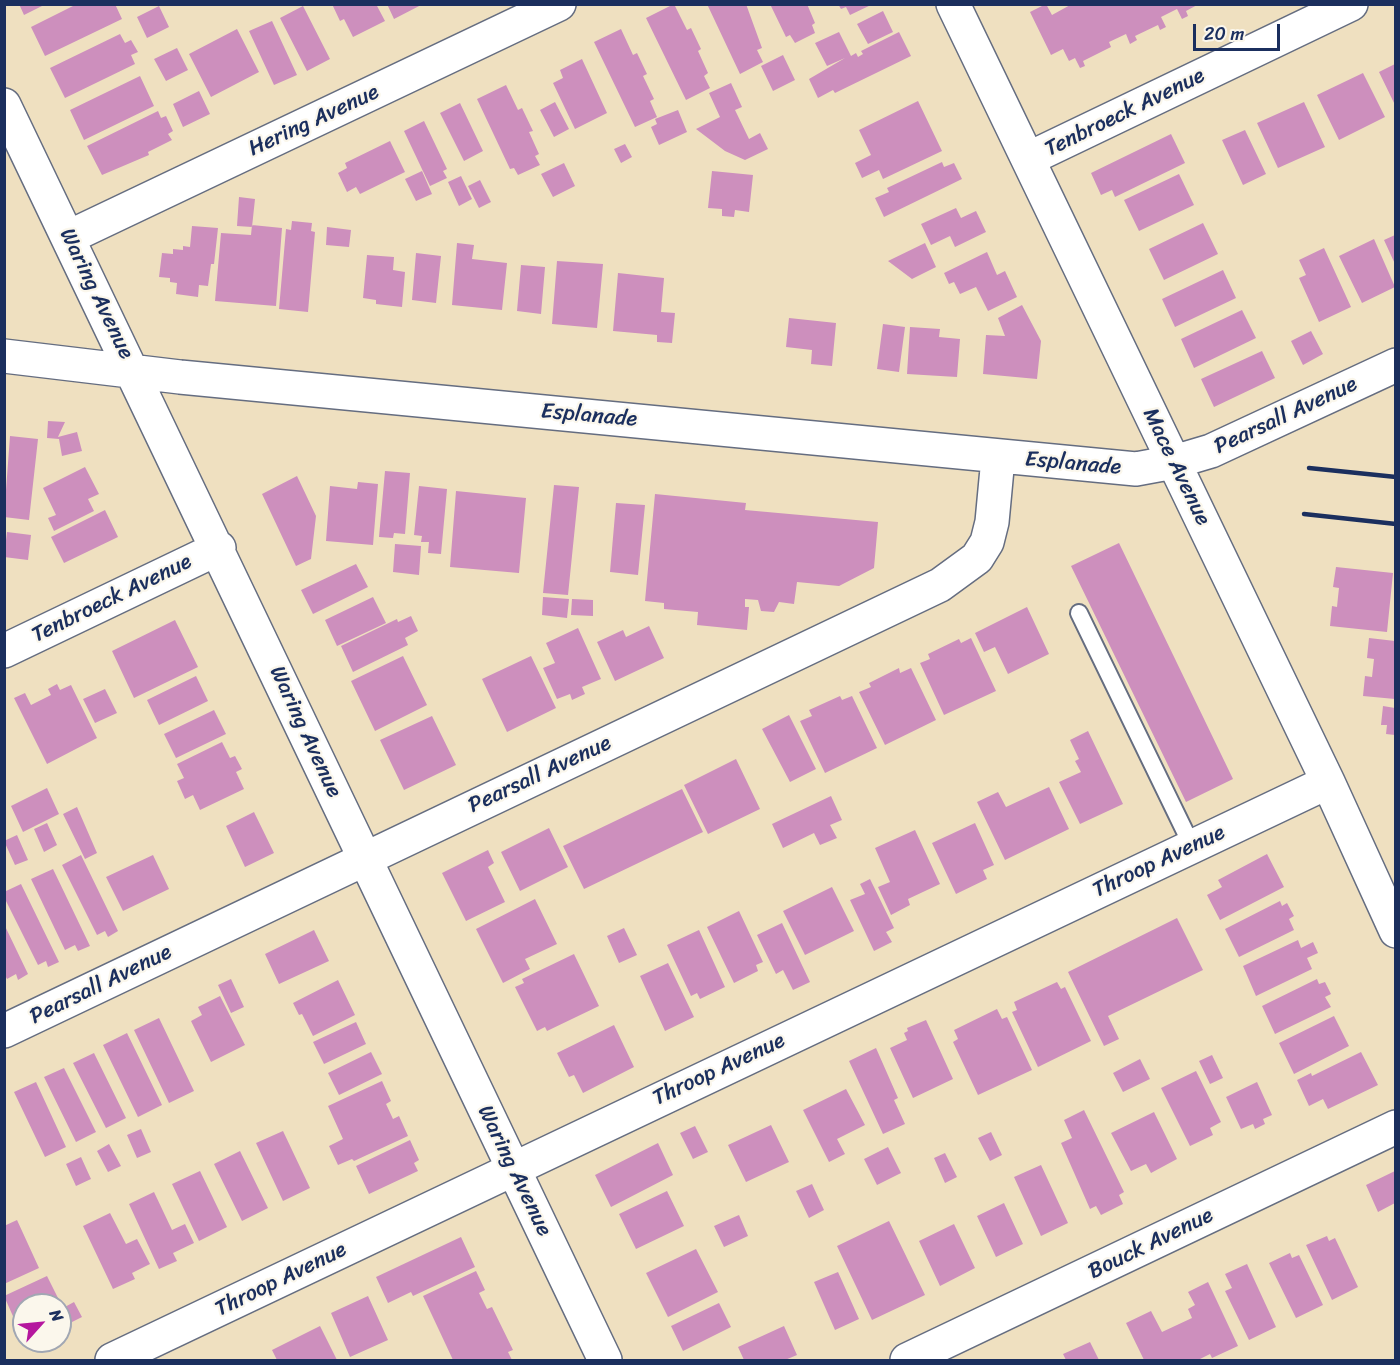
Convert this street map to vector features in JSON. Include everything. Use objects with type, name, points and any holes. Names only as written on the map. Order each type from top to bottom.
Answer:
[{"type":"street","name":"Hering Avenue","points":[[69,237],[559,4]]},
{"type":"street","name":"Mace Avenue","points":[[953,4],[1328,782],[1385,883],[1395,931]]},
{"type":"street","name":"Tenbroeck Avenue","points":[[1028,159],[1351,4]]},
{"type":"street","name":"Waring Avenue","points":[[4,105],[134,370],[364,859],[605,1360]]},
{"type":"street","name":"Esplanade","points":[[4,357],[998,458],[1136,470],[1174,462]]},
{"type":"street","name":"Pearsall Avenue","points":[[1174,462],[1211,451],[1395,365]]},
{"type":"street","name":"Pearsall Avenue","points":[[4,1031],[940,585],[977,558],[987,542],[992,522],[998,458]]},
{"type":"street","name":"Tenbroeck Avenue","points":[[4,651],[219,548]]},
{"type":"street","name":"Throop Avenue","points":[[112,1360],[1328,782]]},
{"type":"street","name":"Bouck Avenue","points":[[908,1360],[1395,1127]]},
{"type":"lane","points":[[1079,613],[1192,846]]},
{"type":"building","points":[[19,4],[46,4],[24,15]]},
{"type":"building","points":[[77,4],[115,4],[122,19],[45,56],[31,27]]},
{"type":"building","points":[[332,4],[376,4],[385,21],[353,37],[344,19],[340,21]]},
{"type":"building","points":[[387,4],[423,4],[394,19]]},
{"type":"building","points":[[674,4],[687,30],[691,28],[701,49],[698,51],[708,73],[704,76],[710,88],[686,100],[646,18]]},
{"type":"building","points":[[707,4],[746,4],[762,48],[757,50],[763,62],[740,74]]},
{"type":"building","points":[[770,4],[807,4],[815,23],[812,25],[815,33],[795,43],[790,35],[786,37]]},
{"type":"building","points":[[838,4],[873,4],[850,15],[846,7],[841,9]]},
{"type":"building","points":[[1046,4],[1052,15],[1072,4],[1199,4],[1186,11],[1188,16],[1182,19],[1177,9],[1161,17],[1166,27],[1160,30],[1158,25],[1135,36],[1137,40],[1130,44],[1126,34],[1109,42],[1111,47],[1083,61],[1085,66],[1080,68],[1075,58],[1069,61],[1063,49],[1051,55],[1030,12]]},
{"type":"building","points":[[159,6],[169,27],[147,38],[137,17]]},
{"type":"building","points":[[303,6],[330,59],[307,71],[280,18]]},
{"type":"building","points":[[883,11],[893,32],[868,44],[857,24]]},
{"type":"building","points":[[272,21],[297,75],[274,85],[249,31]]},
{"type":"building","points":[[237,29],[259,72],[211,97],[189,54]]},
{"type":"building","points":[[621,29],[633,55],[637,53],[647,74],[643,76],[654,99],[650,101],[657,117],[635,127],[594,42]]},
{"type":"building","points":[[839,32],[851,56],[856,53],[858,57],[863,54],[861,51],[899,32],[911,56],[835,93],[833,90],[818,98],[809,79],[845,58],[827,66],[815,43]]},
{"type":"building","points":[[120,34],[125,43],[131,40],[138,52],[131,55],[135,64],[65,98],[50,68]]},
{"type":"building","points":[[177,48],[188,70],[166,81],[154,59]]},
{"type":"building","points":[[783,55],[795,80],[773,91],[761,66]]},
{"type":"building","points":[[582,59],[607,113],[575,129],[553,83],[563,78],[560,70]]},
{"type":"building","points":[[1395,64],[1395,105],[1379,72]]},
{"type":"building","points":[[1363,73],[1385,117],[1339,140],[1317,95]]},
{"type":"building","points":[[140,76],[154,106],[84,140],[70,110]]},
{"type":"building","points":[[731,83],[742,107],[735,110],[749,139],[760,133],[768,149],[745,160],[725,151],[696,129],[720,117],[709,93]]},
{"type":"building","points":[[506,85],[518,110],[522,108],[533,131],[529,132],[539,154],[535,156],[540,165],[518,175],[514,168],[510,169],[477,99]]},
{"type":"building","points":[[199,91],[210,114],[183,127],[173,104]]},
{"type":"building","points":[[918,101],[942,151],[883,179],[879,170],[862,178],[855,163],[871,155],[859,130]]},
{"type":"building","points":[[555,102],[569,129],[554,137],[540,110]]},
{"type":"building","points":[[1304,102],[1325,147],[1278,168],[1257,123]]},
{"type":"building","points":[[460,103],[483,151],[464,161],[440,113]]},
{"type":"building","points":[[678,110],[687,132],[659,145],[651,127],[657,124],[655,119]]},
{"type":"building","points":[[158,111],[161,118],[166,116],[173,131],[168,134],[172,140],[148,152],[149,155],[102,175],[87,146]]},
{"type":"building","points":[[424,121],[447,169],[443,171],[447,178],[430,186],[404,131]]},
{"type":"building","points":[[1245,130],[1266,174],[1243,185],[1222,140]]},
{"type":"building","points":[[1171,134],[1185,163],[1115,197],[1112,190],[1101,195],[1091,173]]},
{"type":"building","points":[[390,141],[405,172],[360,194],[356,187],[347,192],[338,173],[347,168],[345,163]]},
{"type":"building","points":[[625,144],[632,157],[621,163],[614,149]]},
{"type":"building","points":[[942,162],[944,167],[954,163],[962,179],[884,217],[875,198],[889,192],[887,188]]},
{"type":"building","points":[[564,163],[575,186],[553,197],[541,174]]},
{"type":"building","points":[[422,171],[432,194],[416,201],[405,179]]},
{"type":"building","points":[[712,171],[753,175],[749,212],[735,210],[734,217],[722,216],[722,209],[708,208]]},
{"type":"building","points":[[1179,174],[1194,205],[1139,231],[1124,200]]},
{"type":"building","points":[[461,176],[472,199],[459,206],[448,182]]},
{"type":"building","points":[[480,180],[491,202],[479,208],[468,186]]},
{"type":"building","points":[[239,197],[255,199],[252,227],[237,226]]},
{"type":"building","points":[[956,208],[961,218],[976,211],[986,232],[955,247],[950,236],[931,245],[921,224]]},
{"type":"building","points":[[292,221],[312,223],[311,231],[315,232],[308,312],[279,309],[286,229],[291,230]]},
{"type":"building","points":[[1203,223],[1218,254],[1164,280],[1149,249]]},
{"type":"building","points":[[252,225],[282,228],[276,306],[215,301],[221,233],[251,235]]},
{"type":"building","points":[[192,226],[218,228],[214,264],[211,264],[208,286],[199,285],[198,297],[176,294],[177,283],[170,282],[170,278],[159,277],[162,253],[173,254],[173,249],[183,250],[183,246],[190,247]]},
{"type":"building","points":[[327,227],[351,230],[349,247],[326,245]]},
{"type":"building","points":[[1395,235],[1395,264],[1384,240]]},
{"type":"building","points":[[1374,239],[1395,287],[1362,303],[1339,256]]},
{"type":"building","points":[[457,243],[474,245],[472,259],[507,263],[502,310],[452,305]]},
{"type":"building","points":[[925,243],[936,267],[912,279],[888,261]]},
{"type":"building","points":[[1324,248],[1351,307],[1319,322],[1299,278],[1306,275],[1299,260]]},
{"type":"building","points":[[987,252],[997,275],[1005,271],[1017,297],[988,311],[976,287],[960,294],[954,282],[949,284],[944,273]]},
{"type":"building","points":[[416,253],[441,256],[436,303],[412,300]]},
{"type":"building","points":[[367,255],[394,257],[393,270],[405,272],[402,307],[376,304],[376,300],[363,298]]},
{"type":"building","points":[[557,261],[603,264],[597,328],[552,324]]},
{"type":"building","points":[[521,265],[545,267],[541,314],[517,311]]},
{"type":"building","points":[[1223,270],[1236,298],[1175,327],[1162,299]]},
{"type":"building","points":[[618,273],[664,278],[661,312],[675,313],[672,343],[657,342],[657,335],[613,331]]},
{"type":"building","points":[[1022,305],[1041,341],[1037,379],[983,374],[986,335],[1005,336],[998,318]]},
{"type":"building","points":[[1242,310],[1256,338],[1194,368],[1181,339]]},
{"type":"building","points":[[789,318],[836,323],[832,366],[811,364],[812,350],[786,347]]},
{"type":"building","points":[[883,324],[905,327],[899,372],[877,369]]},
{"type":"building","points":[[910,327],[940,329],[939,337],[960,339],[957,377],[907,374]]},
{"type":"building","points":[[1311,331],[1323,354],[1303,365],[1291,341]]},
{"type":"building","points":[[1262,351],[1275,378],[1214,407],[1201,379]]},
{"type":"building","points":[[48,421],[65,422],[58,437],[77,432],[82,451],[62,456],[59,439],[47,438]]},
{"type":"building","points":[[10,436],[38,439],[29,520],[4,517]]},
{"type":"building","points":[[85,467],[99,494],[88,499],[94,511],[54,531],[48,518],[56,515],[43,488]]},
{"type":"building","points":[[385,471],[410,473],[405,534],[394,533],[393,538],[379,537]]},
{"type":"building","points":[[297,476],[316,516],[311,559],[296,566],[262,494]]},
{"type":"building","points":[[358,482],[378,484],[373,545],[326,541],[330,486],[357,489]]},
{"type":"building","points":[[554,485],[579,487],[568,595],[543,593]]},
{"type":"building","points":[[419,486],[447,489],[441,554],[428,553],[429,542],[421,542],[422,536],[414,535]]},
{"type":"building","points":[[456,491],[526,498],[519,573],[450,567]]},
{"type":"building","points":[[655,494],[746,503],[745,510],[878,522],[874,568],[839,586],[797,582],[794,604],[779,602],[774,612],[761,611],[758,600],[745,599],[745,607],[749,607],[747,630],[697,625],[698,612],[664,609],[664,603],[645,601]]},
{"type":"building","points":[[616,503],[645,505],[638,575],[610,572]]},
{"type":"building","points":[[105,510],[118,537],[64,563],[51,537]]},
{"type":"building","points":[[7,532],[31,535],[28,560],[4,557]]},
{"type":"building","points":[[1119,543],[1233,779],[1186,802],[1071,566]]},
{"type":"building","points":[[395,544],[421,546],[419,575],[393,572]]},
{"type":"building","points":[[356,564],[368,587],[313,614],[301,590]]},
{"type":"building","points":[[1336,567],[1393,573],[1387,632],[1330,626],[1332,606],[1337,607],[1339,588],[1333,587]]},
{"type":"building","points":[[373,597],[386,623],[337,646],[325,620]]},
{"type":"building","points":[[543,597],[569,599],[567,618],[542,615]]},
{"type":"building","points":[[572,599],[593,600],[593,616],[571,615]]},
{"type":"building","points":[[1027,607],[1049,654],[1008,674],[995,647],[984,652],[975,633]]},
{"type":"building","points":[[411,616],[418,631],[405,638],[408,645],[353,672],[341,646],[397,619],[398,622]]},
{"type":"building","points":[[175,620],[198,667],[134,698],[112,651]]},
{"type":"building","points":[[649,626],[664,658],[615,681],[597,642],[623,630],[626,637]]},
{"type":"building","points":[[578,628],[601,679],[582,687],[585,694],[572,700],[570,694],[557,699],[543,668],[555,663],[546,643]]},
{"type":"building","points":[[971,638],[996,691],[944,715],[920,663],[930,659],[928,654],[959,639],[961,643]]},
{"type":"building","points":[[1369,638],[1395,641],[1395,699],[1363,696],[1365,676],[1372,677],[1374,659],[1367,658]]},
{"type":"building","points":[[403,656],[427,705],[375,731],[351,681]]},
{"type":"building","points":[[531,656],[556,708],[507,732],[482,679]]},
{"type":"building","points":[[899,668],[900,673],[911,668],[936,720],[885,745],[859,692],[871,687],[869,683]]},
{"type":"building","points":[[196,676],[208,701],[159,725],[147,700]]},
{"type":"building","points":[[57,684],[60,690],[71,685],[97,738],[47,764],[14,698],[25,693],[31,705],[51,695],[48,689]]},
{"type":"building","points":[[105,689],[117,713],[95,723],[83,699]]},
{"type":"building","points":[[840,696],[842,700],[852,696],[877,748],[825,773],[800,721],[812,716],[809,710]]},
{"type":"building","points":[[1383,706],[1395,708],[1395,735],[1386,734],[1387,725],[1381,725]]},
{"type":"building","points":[[214,710],[226,734],[176,758],[164,734]]},
{"type":"building","points":[[789,715],[816,769],[790,782],[762,729]]},
{"type":"building","points":[[432,716],[456,765],[404,790],[380,740]]},
{"type":"building","points":[[1088,731],[1123,804],[1080,824],[1059,782],[1081,772],[1075,761],[1079,759],[1070,740]]},
{"type":"building","points":[[222,742],[230,758],[235,756],[242,769],[236,772],[244,789],[200,810],[193,795],[185,799],[177,781],[184,778],[177,764]]},
{"type":"building","points":[[736,759],[760,809],[708,834],[684,785]]},
{"type":"building","points":[[1049,787],[1069,829],[1005,860],[977,802],[998,792],[1006,807]]},
{"type":"building","points":[[47,788],[59,814],[23,832],[11,806]]},
{"type":"building","points":[[682,789],[703,832],[584,889],[563,846]]},
{"type":"building","points":[[831,796],[842,820],[830,825],[837,838],[820,845],[814,833],[783,848],[772,824]]},
{"type":"building","points":[[77,807],[97,853],[85,859],[63,814]]},
{"type":"building","points":[[254,812],[274,853],[245,867],[226,826]]},
{"type":"building","points":[[47,823],[57,845],[44,852],[34,829]]},
{"type":"building","points":[[975,823],[994,865],[983,870],[987,879],[956,894],[932,843]]},
{"type":"building","points":[[549,828],[568,867],[520,891],[501,852]]},
{"type":"building","points":[[915,830],[940,884],[908,899],[910,905],[891,915],[878,887],[890,882],[875,848]]},
{"type":"building","points":[[17,835],[28,860],[15,865],[4,841]]},
{"type":"building","points":[[488,850],[494,863],[488,867],[505,902],[466,921],[442,873]]},
{"type":"building","points":[[1267,854],[1284,887],[1220,920],[1207,895],[1222,887],[1218,880]]},
{"type":"building","points":[[81,855],[118,931],[108,937],[105,931],[97,935],[62,865]]},
{"type":"building","points":[[153,855],[169,889],[123,911],[106,877]]},
{"type":"building","points":[[53,869],[90,946],[78,951],[75,945],[65,950],[31,879]]},
{"type":"building","points":[[870,879],[894,928],[886,932],[892,942],[874,951],[850,900],[865,894],[860,884]]},
{"type":"building","points":[[21,884],[59,962],[48,967],[46,961],[38,965],[4,897],[4,892]]},
{"type":"building","points":[[832,887],[854,931],[805,955],[783,911]]},
{"type":"building","points":[[535,899],[557,944],[525,959],[530,969],[503,983],[476,929]]},
{"type":"building","points":[[1280,901],[1282,906],[1287,903],[1294,916],[1289,919],[1294,930],[1239,957],[1225,929]]},
{"type":"building","points":[[739,911],[763,962],[756,965],[758,971],[734,983],[707,927]]},
{"type":"building","points":[[1177,918],[1203,970],[1108,1016],[1119,1039],[1104,1046],[1068,972]]},
{"type":"building","points":[[782,923],[810,982],[793,990],[783,970],[776,974],[757,935]]},
{"type":"building","points":[[4,924],[28,974],[18,980],[16,974],[7,979],[4,973]]},
{"type":"building","points":[[624,928],[637,955],[619,963],[607,936]]},
{"type":"building","points":[[314,930],[329,961],[279,984],[265,954]]},
{"type":"building","points":[[699,930],[725,987],[700,999],[697,993],[691,996],[667,945]]},
{"type":"building","points":[[1298,940],[1301,948],[1313,942],[1318,953],[1307,958],[1312,969],[1256,996],[1243,966]]},
{"type":"building","points":[[574,954],[599,1006],[547,1031],[545,1027],[537,1031],[515,987],[524,983],[522,979]]},
{"type":"building","points":[[668,963],[694,1017],[665,1031],[640,976]]},
{"type":"building","points":[[231,979],[244,1007],[231,1013],[218,985]]},
{"type":"building","points":[[1317,979],[1319,984],[1325,982],[1331,994],[1325,997],[1331,1007],[1275,1034],[1262,1006]]},
{"type":"building","points":[[338,980],[355,1015],[313,1036],[302,1014],[299,1015],[293,1003]]},
{"type":"building","points":[[1057,982],[1061,989],[1065,987],[1091,1041],[1038,1067],[1012,1012],[1017,1010],[1014,1002]]},
{"type":"building","points":[[220,996],[245,1045],[211,1062],[191,1021],[202,1015],[198,1007]]},
{"type":"building","points":[[997,1009],[1002,1019],[1007,1017],[1032,1070],[978,1095],[953,1042],[958,1039],[954,1030]]},
{"type":"building","points":[[1334,1016],[1349,1046],[1294,1074],[1279,1043]]},
{"type":"building","points":[[159,1018],[194,1091],[169,1103],[134,1030]]},
{"type":"building","points":[[926,1020],[953,1079],[913,1098],[890,1048],[907,1040],[904,1033],[908,1031],[907,1028]]},
{"type":"building","points":[[356,1022],[366,1044],[324,1064],[313,1042]]},
{"type":"building","points":[[614,1025],[634,1067],[583,1093],[574,1075],[569,1077],[557,1053]]},
{"type":"building","points":[[127,1033],[162,1105],[138,1117],[103,1045]]},
{"type":"building","points":[[876,1048],[898,1098],[894,1100],[905,1124],[883,1134],[849,1061]]},
{"type":"building","points":[[371,1052],[382,1074],[339,1095],[328,1073]]},
{"type":"building","points":[[1361,1052],[1378,1085],[1328,1109],[1323,1099],[1309,1106],[1297,1080],[1311,1073],[1312,1076]]},
{"type":"building","points":[[94,1053],[126,1118],[106,1128],[73,1063]]},
{"type":"building","points":[[1212,1055],[1223,1078],[1210,1084],[1199,1061]]},
{"type":"building","points":[[1140,1059],[1150,1079],[1123,1092],[1113,1073]]},
{"type":"building","points":[[64,1068],[96,1132],[76,1142],[44,1077]]},
{"type":"building","points":[[1196,1071],[1221,1122],[1210,1128],[1213,1135],[1190,1146],[1161,1088]]},
{"type":"building","points":[[382,1081],[391,1101],[386,1104],[393,1119],[399,1116],[408,1136],[354,1161],[352,1159],[338,1165],[329,1146],[343,1139],[328,1106]]},
{"type":"building","points":[[36,1082],[66,1147],[45,1157],[14,1092]]},
{"type":"building","points":[[1257,1082],[1272,1115],[1263,1119],[1265,1124],[1255,1129],[1253,1124],[1241,1129],[1226,1097]]},
{"type":"building","points":[[846,1089],[865,1125],[837,1139],[845,1154],[829,1162],[803,1110]]},
{"type":"building","points":[[1084,1110],[1124,1192],[1119,1195],[1123,1204],[1101,1215],[1096,1206],[1090,1209],[1061,1143],[1072,1138],[1064,1120]]},
{"type":"building","points":[[1154,1112],[1177,1159],[1151,1173],[1146,1164],[1131,1171],[1111,1133]]},
{"type":"building","points":[[771,1125],[789,1162],[746,1182],[728,1145]]},
{"type":"building","points":[[695,1126],[708,1152],[693,1159],[680,1133]]},
{"type":"building","points":[[141,1129],[151,1152],[137,1158],[127,1135]]},
{"type":"building","points":[[283,1131],[310,1188],[283,1201],[256,1143]]},
{"type":"building","points":[[991,1132],[1002,1155],[990,1161],[978,1138]]},
{"type":"building","points":[[410,1140],[419,1160],[414,1163],[418,1171],[369,1194],[356,1166]]},
{"type":"building","points":[[658,1143],[673,1175],[611,1207],[595,1175]]},
{"type":"building","points":[[109,1144],[121,1166],[108,1172],[97,1151]]},
{"type":"building","points":[[888,1147],[901,1173],[877,1185],[864,1159]]},
{"type":"building","points":[[240,1151],[268,1208],[242,1221],[214,1164]]},
{"type":"building","points":[[945,1153],[957,1177],[945,1183],[934,1158]]},
{"type":"building","points":[[81,1157],[91,1179],[76,1186],[66,1164]]},
{"type":"building","points":[[1041,1165],[1068,1223],[1041,1236],[1014,1177]]},
{"type":"building","points":[[200,1171],[227,1227],[199,1241],[172,1184]]},
{"type":"building","points":[[1395,1171],[1395,1203],[1378,1212],[1366,1185]]},
{"type":"building","points":[[812,1184],[824,1210],[809,1218],[796,1191]]},
{"type":"building","points":[[667,1191],[684,1226],[636,1249],[619,1214]]},
{"type":"building","points":[[154,1192],[172,1230],[185,1224],[194,1243],[173,1253],[177,1261],[159,1269],[129,1204]]},
{"type":"building","points":[[1004,1203],[1023,1244],[996,1257],[977,1216]]},
{"type":"building","points":[[110,1213],[126,1244],[137,1239],[150,1264],[132,1273],[135,1279],[113,1289],[83,1226]]},
{"type":"building","points":[[739,1215],[748,1236],[724,1247],[714,1226]]},
{"type":"building","points":[[17,1220],[39,1268],[4,1284],[4,1226]]},
{"type":"building","points":[[889,1221],[925,1295],[872,1320],[837,1246]]},
{"type":"building","points":[[954,1224],[975,1268],[940,1286],[919,1241]]},
{"type":"building","points":[[1327,1236],[1329,1241],[1335,1238],[1358,1287],[1332,1300],[1306,1245]]},
{"type":"building","points":[[461,1237],[475,1267],[413,1296],[411,1292],[388,1303],[376,1277]]},
{"type":"building","points":[[696,1249],[718,1292],[668,1317],[646,1273]]},
{"type":"building","points":[[1290,1253],[1292,1258],[1299,1255],[1323,1305],[1296,1318],[1269,1263]]},
{"type":"building","points":[[1247,1264],[1276,1327],[1249,1340],[1225,1291],[1232,1288],[1225,1274]]},
{"type":"building","points":[[476,1271],[485,1290],[479,1293],[487,1309],[492,1307],[513,1350],[508,1352],[512,1360],[453,1360],[423,1296]]},
{"type":"building","points":[[838,1272],[859,1319],[835,1330],[814,1282]]},
{"type":"building","points":[[47,1276],[56,1293],[12,1293],[12,1314],[4,1296]]},
{"type":"building","points":[[1208,1282],[1238,1346],[1212,1358],[1210,1354],[1198,1360],[1144,1360],[1126,1323],[1151,1311],[1162,1332],[1192,1318],[1188,1309],[1195,1305],[1188,1292]]},
{"type":"building","points":[[368,1296],[388,1340],[350,1357],[331,1313]]},
{"type":"building","points":[[74,1302],[82,1317],[72,1322],[72,1303]]},
{"type":"building","points":[[719,1303],[731,1327],[683,1351],[671,1326]]},
{"type":"building","points":[[320,1326],[337,1360],[277,1360],[272,1350]]},
{"type":"building","points":[[784,1326],[797,1355],[785,1360],[744,1360],[738,1347]]},
{"type":"building","points":[[1090,1342],[1099,1360],[1066,1360],[1063,1354]]},
{"type":"railway","points":[[1309,468],[1396,477]]},
{"type":"railway","points":[[1304,514],[1396,524]]}]
